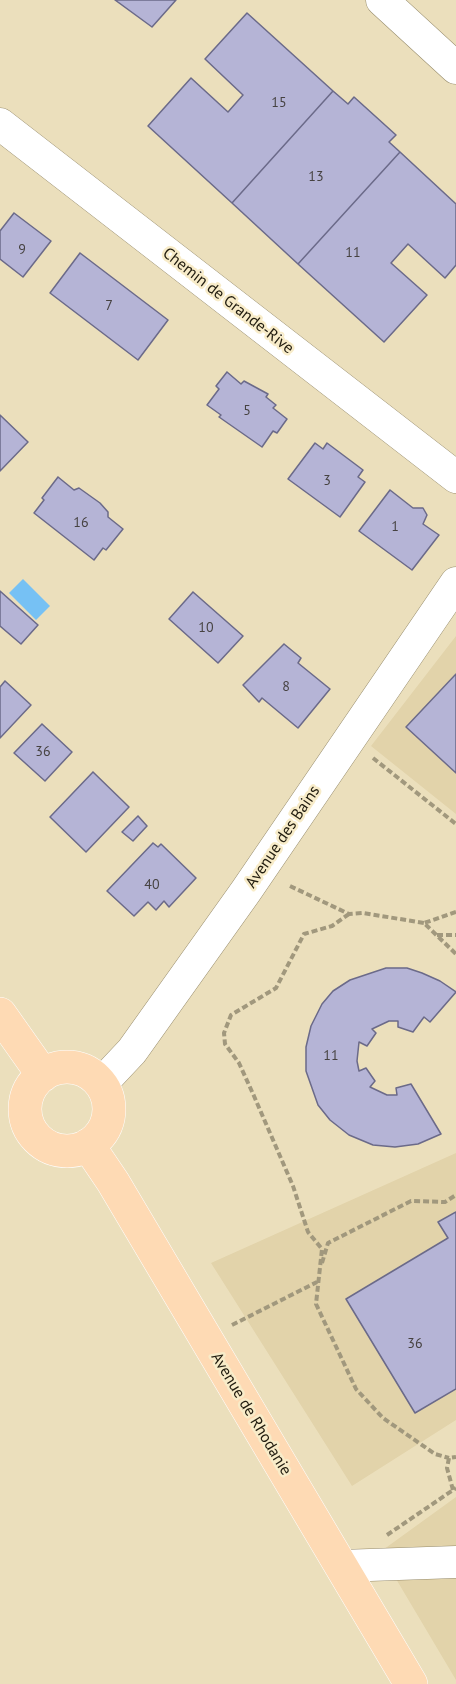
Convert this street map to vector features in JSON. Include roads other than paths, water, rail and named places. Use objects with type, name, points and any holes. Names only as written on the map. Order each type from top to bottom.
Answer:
[{"type":"main road","points":[[0,1014],[43,1075]]},
{"type":"main road","points":[[74,1068],[91,1075],[101,1084],[108,1096],[109,1110],[106,1124],[99,1137],[88,1145],[62,1151],[39,1139],[30,1129],[26,1112],[28,1094],[43,1075],[54,1069],[74,1068]]},
{"type":"main road","name":"Avenue de Rhodanie","points":[[88,1145],[119,1191],[411,1684]]},
{"type":"street","points":[[382,0],[456,68]]},
{"type":"street","name":"Chemin de Grande-Rive","points":[[0,124],[456,477]]},
{"type":"street","name":"Avenue des Bains","points":[[101,1084],[132,1051],[232,910],[456,583]]},
{"type":"street","points":[[341,1566],[456,1562]]},
{"type":"water","points":[[23,579],[50,606],[36,620],[9,593]]}]
